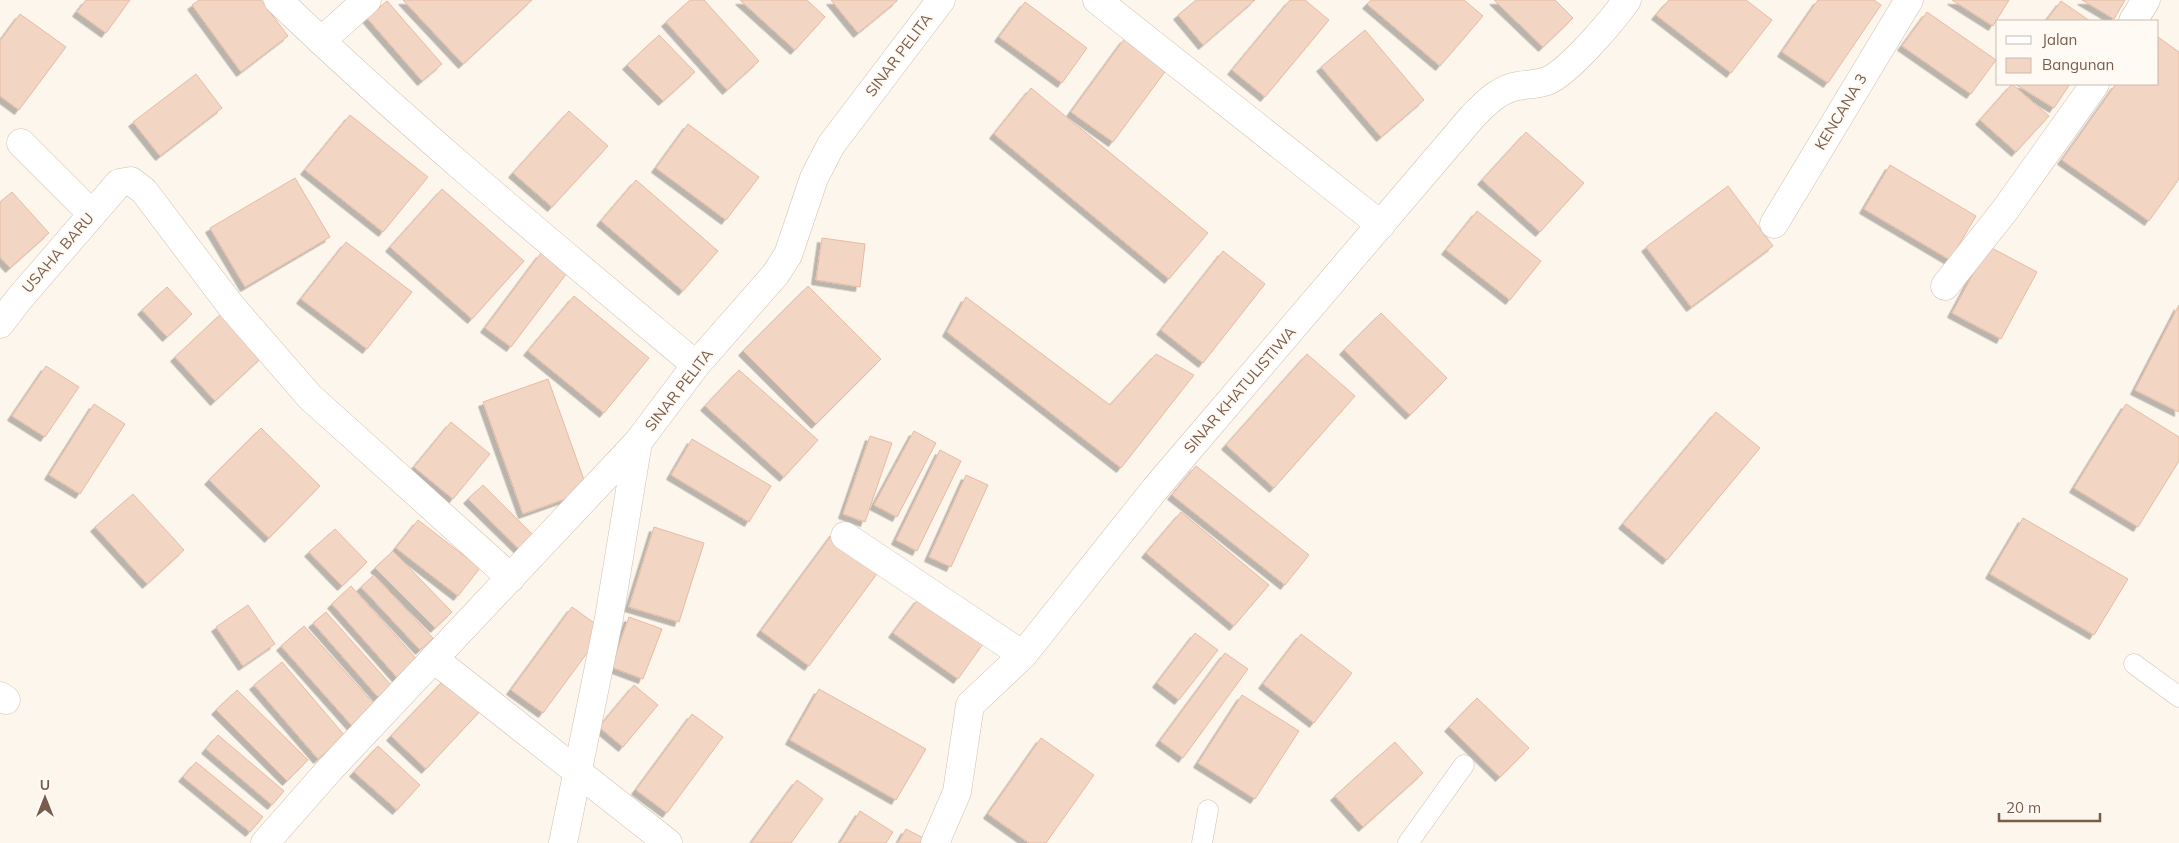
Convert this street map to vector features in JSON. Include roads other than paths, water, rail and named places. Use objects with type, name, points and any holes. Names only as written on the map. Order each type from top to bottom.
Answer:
[{"type":"street","points":[[278,0],[442,150],[696,365]]},
{"type":"street","points":[[321,41],[367,0]]},
{"type":"street","name":"SINAR PELITA","points":[[563,843],[609,618],[638,442],[696,365],[779,269],[788,255],[814,178],[831,145],[941,0]]},
{"type":"street","points":[[1097,0],[1381,225]]},
{"type":"street","name":"SINAR KHATULISTIWA","points":[[935,843],[957,792],[970,705],[1023,655],[1155,489],[1473,116],[1494,95],[1512,87],[1546,82],[1561,74],[1619,12],[1627,0]]},
{"type":"street","name":"KENCANA 3","points":[[1774,224],[1909,0]]},
{"type":"street","points":[[2134,20],[2146,0]]},
{"type":"street","points":[[1945,286],[2005,210],[2094,85]]},
{"type":"street","points":[[21,143],[92,214]]},
{"type":"street","name":"USAHA BARU","points":[[0,324],[19,299],[119,183],[131,181],[144,191],[231,306],[310,397],[511,578]]},
{"type":"street","points":[[265,843],[331,768],[638,442]]},
{"type":"street","points":[[846,536],[1023,655]]},
{"type":"street","points":[[434,659],[668,843]]},
{"type":"lane","points":[[2134,664],[2179,697]]},
{"type":"lane","points":[[1408,843],[1464,766]]},
{"type":"lane","points":[[1202,843],[1208,810]]}]
